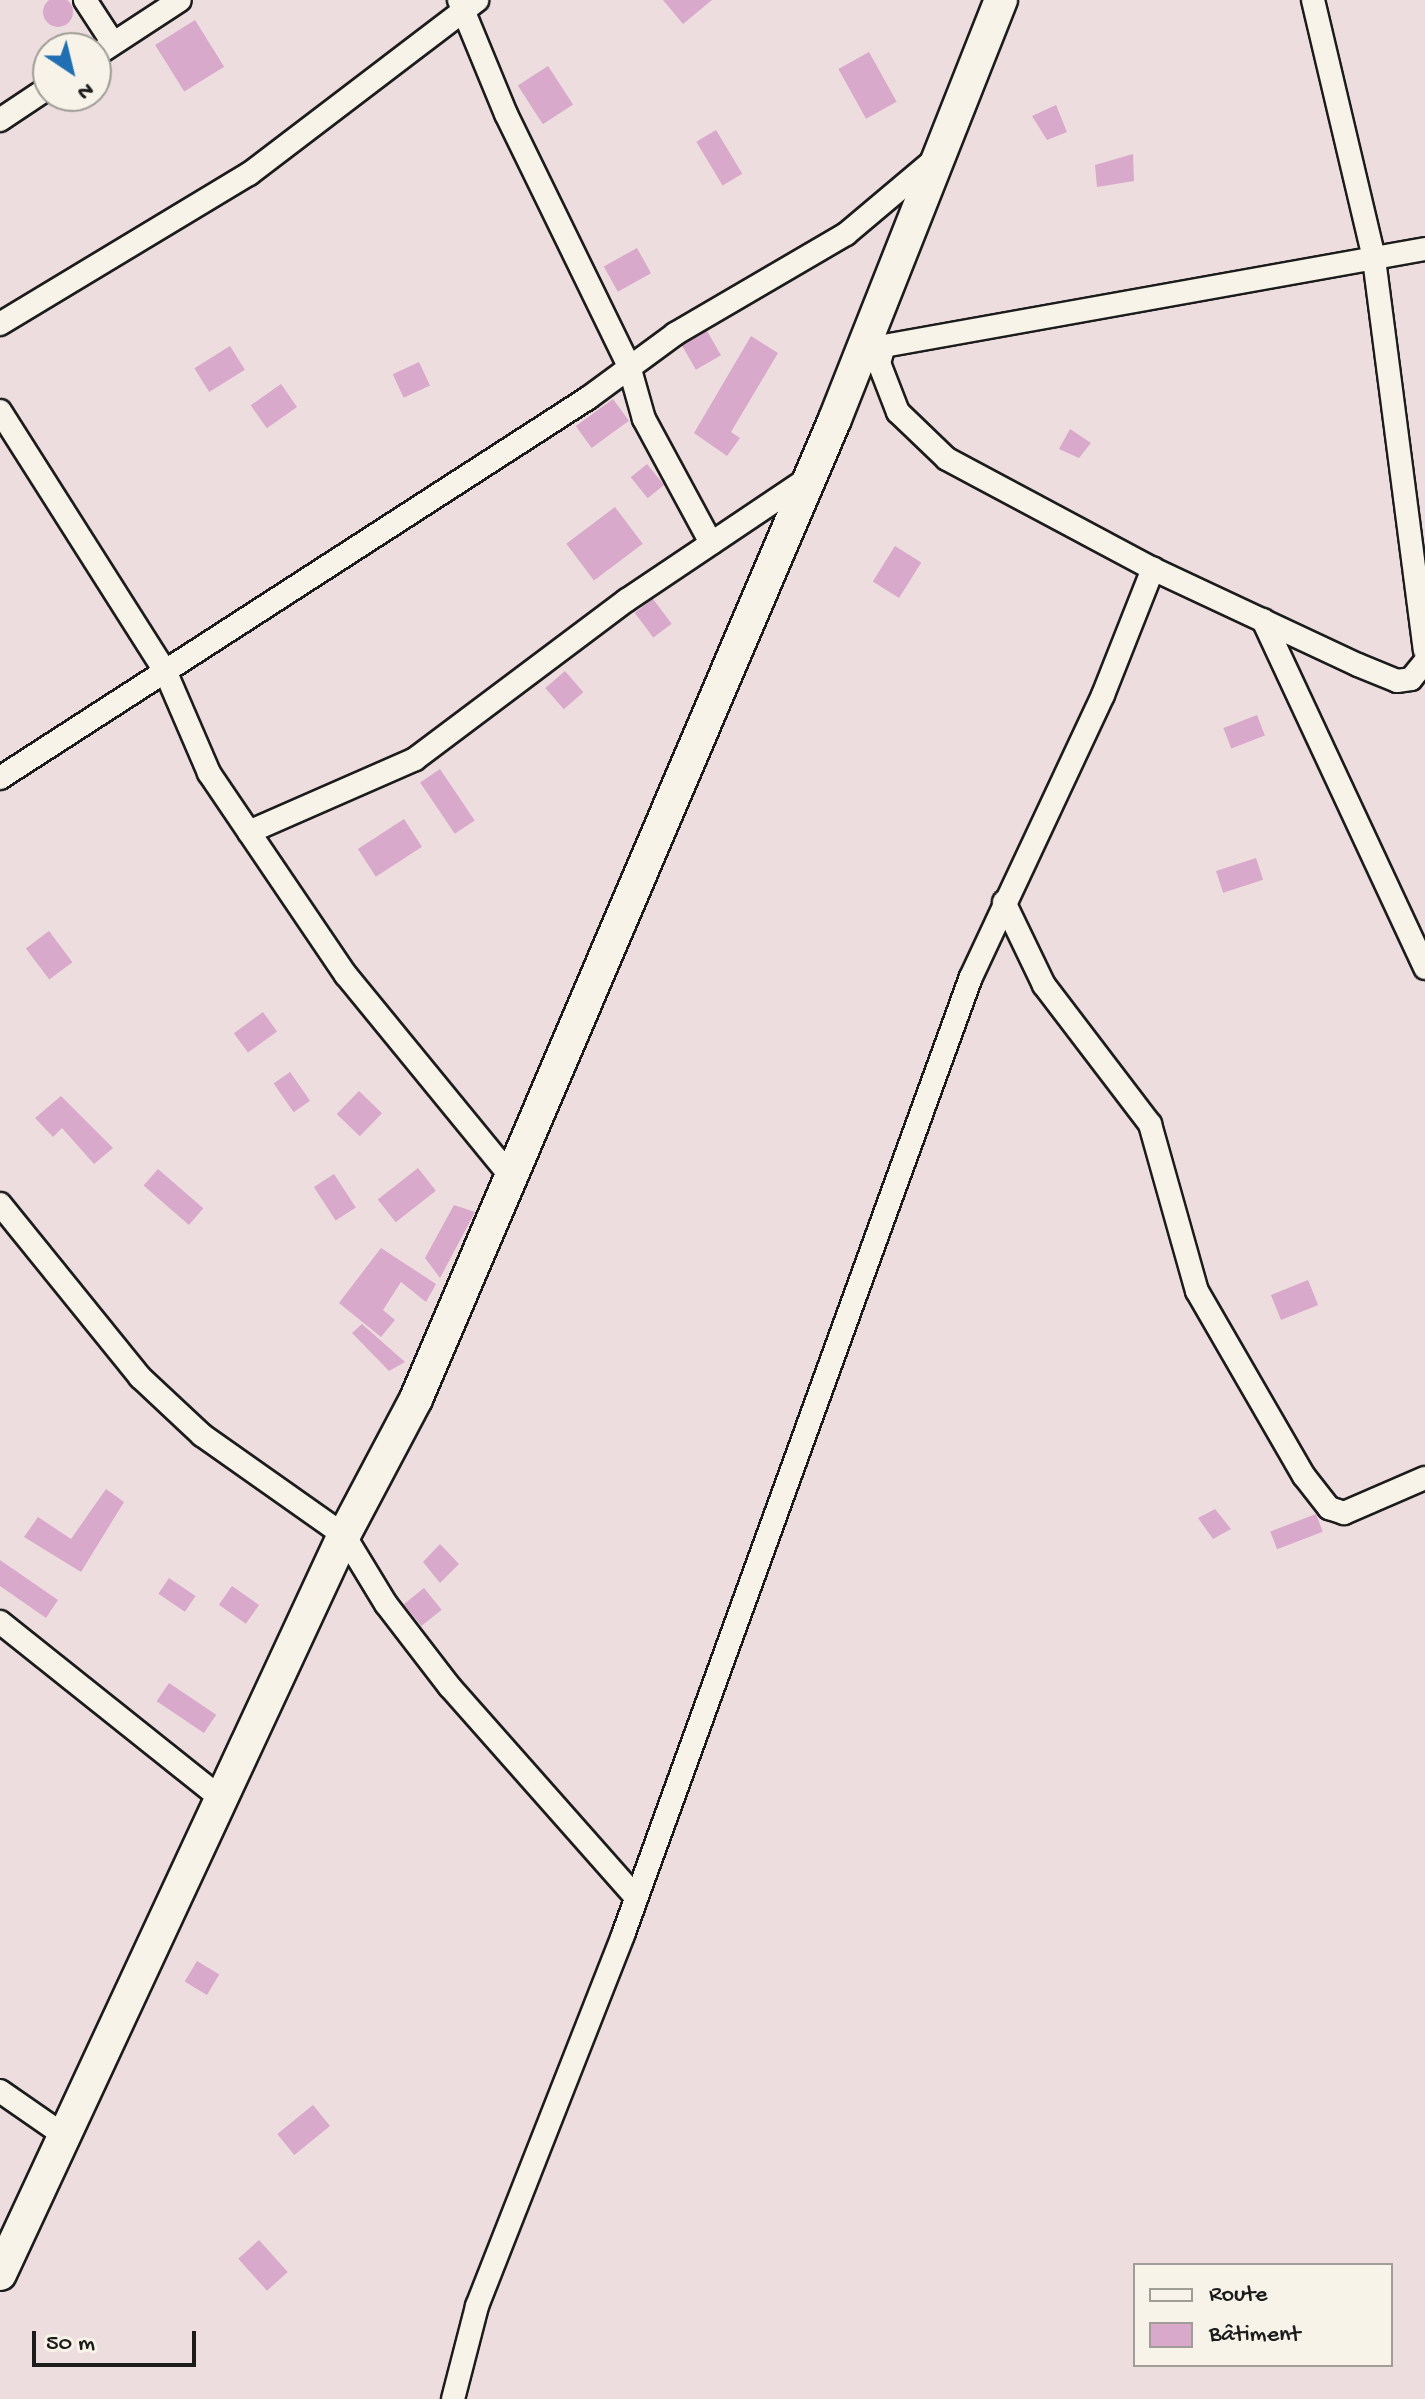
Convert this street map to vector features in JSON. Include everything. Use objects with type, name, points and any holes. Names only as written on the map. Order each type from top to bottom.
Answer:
[{"type":"street","points":[[85,0],[98,32]]},
{"type":"street","points":[[112,44],[180,0]]},
{"type":"street","points":[[0,2274],[62,2134],[224,1801],[344,1535],[416,1399],[811,476],[873,349],[934,160],[1001,0]]},
{"type":"street","points":[[1313,0],[1374,259],[1425,650]]},
{"type":"street","points":[[0,324],[249,174],[467,5],[629,366],[644,419],[711,543]]},
{"type":"street","points":[[0,120],[32,99]]},
{"type":"street","points":[[0,778],[166,673],[629,366],[846,234],[934,160]]},
{"type":"street","points":[[873,349],[1425,249]]},
{"type":"street","points":[[873,349],[889,394],[914,433],[1000,490],[1153,569],[1397,681],[1411,679],[1425,662]]},
{"type":"street","points":[[0,411],[166,673],[209,773],[346,975],[512,1178]]},
{"type":"street","points":[[249,832],[415,759],[711,543],[811,476]]},
{"type":"street","points":[[453,2399],[477,2306],[636,1897],[799,1438],[891,1212],[1004,902],[1103,695],[1153,569]]},
{"type":"street","points":[[1263,620],[1425,968]]},
{"type":"street","points":[[1004,902],[1044,985],[1150,1124],[1197,1291],[1304,1476],[1329,1508],[1344,1513],[1425,1478]]},
{"type":"street","points":[[0,1204],[140,1377],[202,1435],[344,1535],[386,1604],[450,1687],[636,1897]]},
{"type":"street","points":[[0,1622],[224,1801]]},
{"type":"street","points":[[0,2091],[62,2134]]},
{"type":"building","points":[[51,-1],[65,-1],[72,6],[72,18],[64,26],[52,26],[44,18],[44,6]]},
{"type":"building","points":[[663,0],[712,0],[683,24]]},
{"type":"building","points":[[195,20],[224,67],[184,92],[155,45]]},
{"type":"building","points":[[869,52],[897,102],[866,119],[838,69]]},
{"type":"building","points":[[548,66],[573,105],[543,124],[518,86]]},
{"type":"building","points":[[1056,105],[1067,132],[1047,140],[1032,116]]},
{"type":"building","points":[[716,130],[742,174],[723,186],[696,142]]},
{"type":"building","points":[[1133,154],[1134,181],[1097,187],[1095,165]]},
{"type":"building","points":[[637,248],[651,273],[618,292],[604,266]]},
{"type":"building","points":[[707,331],[721,355],[696,370],[682,346]]},
{"type":"building","points":[[751,336],[778,353],[731,432],[740,438],[727,456],[694,433]]},
{"type":"building","points":[[230,346],[245,370],[209,392],[194,368]]},
{"type":"building","points":[[419,362],[430,386],[404,398],[393,374]]},
{"type":"building","points":[[281,384],[297,407],[267,428],[251,405]]},
{"type":"building","points":[[613,399],[629,421],[592,448],[576,426]]},
{"type":"building","points":[[1070,429],[1091,443],[1079,458],[1059,449]]},
{"type":"building","points":[[647,464],[664,485],[648,498],[631,477]]},
{"type":"building","points":[[615,507],[643,544],[594,580],[566,544]]},
{"type":"building","points":[[895,546],[921,562],[899,598],[873,582]]},
{"type":"building","points":[[653,599],[672,624],[653,638],[635,613]]},
{"type":"building","points":[[565,671],[583,692],[564,709],[545,688]]},
{"type":"building","points":[[1257,715],[1265,736],[1231,748],[1223,728]]},
{"type":"building","points":[[440,769],[475,820],[455,834],[420,782]]},
{"type":"building","points":[[404,819],[422,847],[376,877],[358,849]]},
{"type":"building","points":[[1256,858],[1263,880],[1223,893],[1216,871]]},
{"type":"building","points":[[49,931],[72,962],[49,980],[26,948]]},
{"type":"building","points":[[263,1012],[277,1031],[248,1053],[234,1033]]},
{"type":"building","points":[[290,1072],[310,1101],[294,1112],[274,1083]]},
{"type":"building","points":[[359,1091],[382,1113],[360,1136],[337,1114]]},
{"type":"building","points":[[61,1096],[113,1148],[94,1164],[62,1128],[53,1137],[35,1118]]},
{"type":"building","points":[[418,1168],[436,1191],[396,1222],[378,1199]]},
{"type":"building","points":[[158,1169],[203,1208],[189,1225],[144,1186]]},
{"type":"building","points":[[334,1174],[356,1208],[336,1221],[314,1187]]},
{"type":"building","points":[[454,1205],[475,1212],[440,1278],[425,1258]]},
{"type":"building","points":[[381,1248],[436,1284],[426,1302],[401,1282],[383,1310],[395,1320],[381,1337],[339,1303]]},
{"type":"building","points":[[1308,1280],[1318,1305],[1281,1320],[1271,1295]]},
{"type":"building","points":[[362,1324],[405,1362],[389,1371],[352,1333]]},
{"type":"building","points":[[106,1489],[124,1502],[81,1572],[24,1537],[38,1517],[71,1539]]},
{"type":"building","points":[[1215,1509],[1231,1529],[1213,1539],[1198,1518]]},
{"type":"building","points":[[1316,1514],[1323,1532],[1277,1549],[1270,1532]]},
{"type":"building","points":[[440,1544],[459,1564],[440,1583],[423,1562]]},
{"type":"building","points":[[0,1560],[58,1600],[46,1618],[0,1586]]},
{"type":"building","points":[[169,1578],[196,1596],[185,1612],[158,1594]]},
{"type":"building","points":[[232,1586],[259,1605],[246,1624],[219,1605]]},
{"type":"building","points":[[424,1588],[442,1610],[421,1626],[404,1604]]},
{"type":"building","points":[[169,1683],[216,1715],[204,1733],[157,1701]]},
{"type":"building","points":[[197,1961],[219,1974],[207,1995],[185,1982]]},
{"type":"building","points":[[313,2105],[330,2126],[294,2155],[277,2134]]},
{"type":"building","points":[[259,2240],[288,2272],[267,2291],[238,2259]]}]
